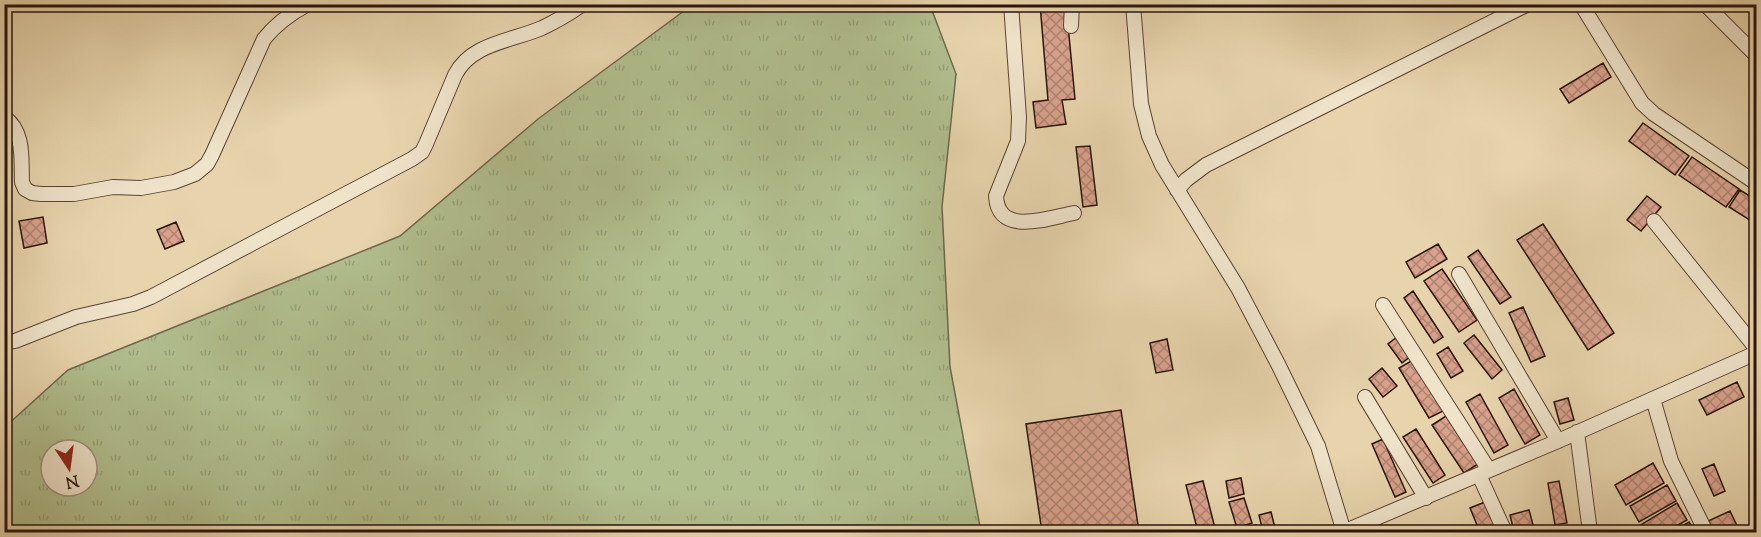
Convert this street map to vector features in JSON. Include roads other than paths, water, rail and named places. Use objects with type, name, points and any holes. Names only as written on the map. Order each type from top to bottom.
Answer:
[{"type":"lane","points":[[4,117],[10,121],[18,133],[22,182],[25,189],[32,193],[74,194],[113,187],[141,188],[188,177],[200,170],[212,155],[264,39],[288,16],[309,4]]},
{"type":"lane","points":[[4,342],[15,341],[76,317],[133,304],[151,297],[412,159],[422,152],[460,65],[470,54],[542,28],[583,4]]},
{"type":"lane","points":[[1011,4],[1019,117],[1018,133],[1013,157],[996,196],[996,205],[1001,214],[1015,222],[1074,213]]},
{"type":"lane","points":[[1071,26],[1072,4]]},
{"type":"lane","points":[[1133,4],[1141,104],[1149,136],[1162,165],[1238,288],[1283,374],[1318,446],[1343,532],[1558,441],[1756,352]]},
{"type":"lane","points":[[1177,190],[1206,165],[1528,4]]},
{"type":"lane","points":[[1581,4],[1642,104],[1756,183]]},
{"type":"lane","points":[[1705,4],[1756,55]]},
{"type":"lane","points":[[1654,221],[1756,348]]},
{"type":"lane","points":[[1459,274],[1558,441]]},
{"type":"lane","points":[[1383,305],[1484,472],[1505,532]]},
{"type":"lane","points":[[1365,397],[1426,498]]},
{"type":"lane","points":[[1653,399],[1671,461],[1706,532]]},
{"type":"lane","points":[[1577,432],[1590,532]]}]
